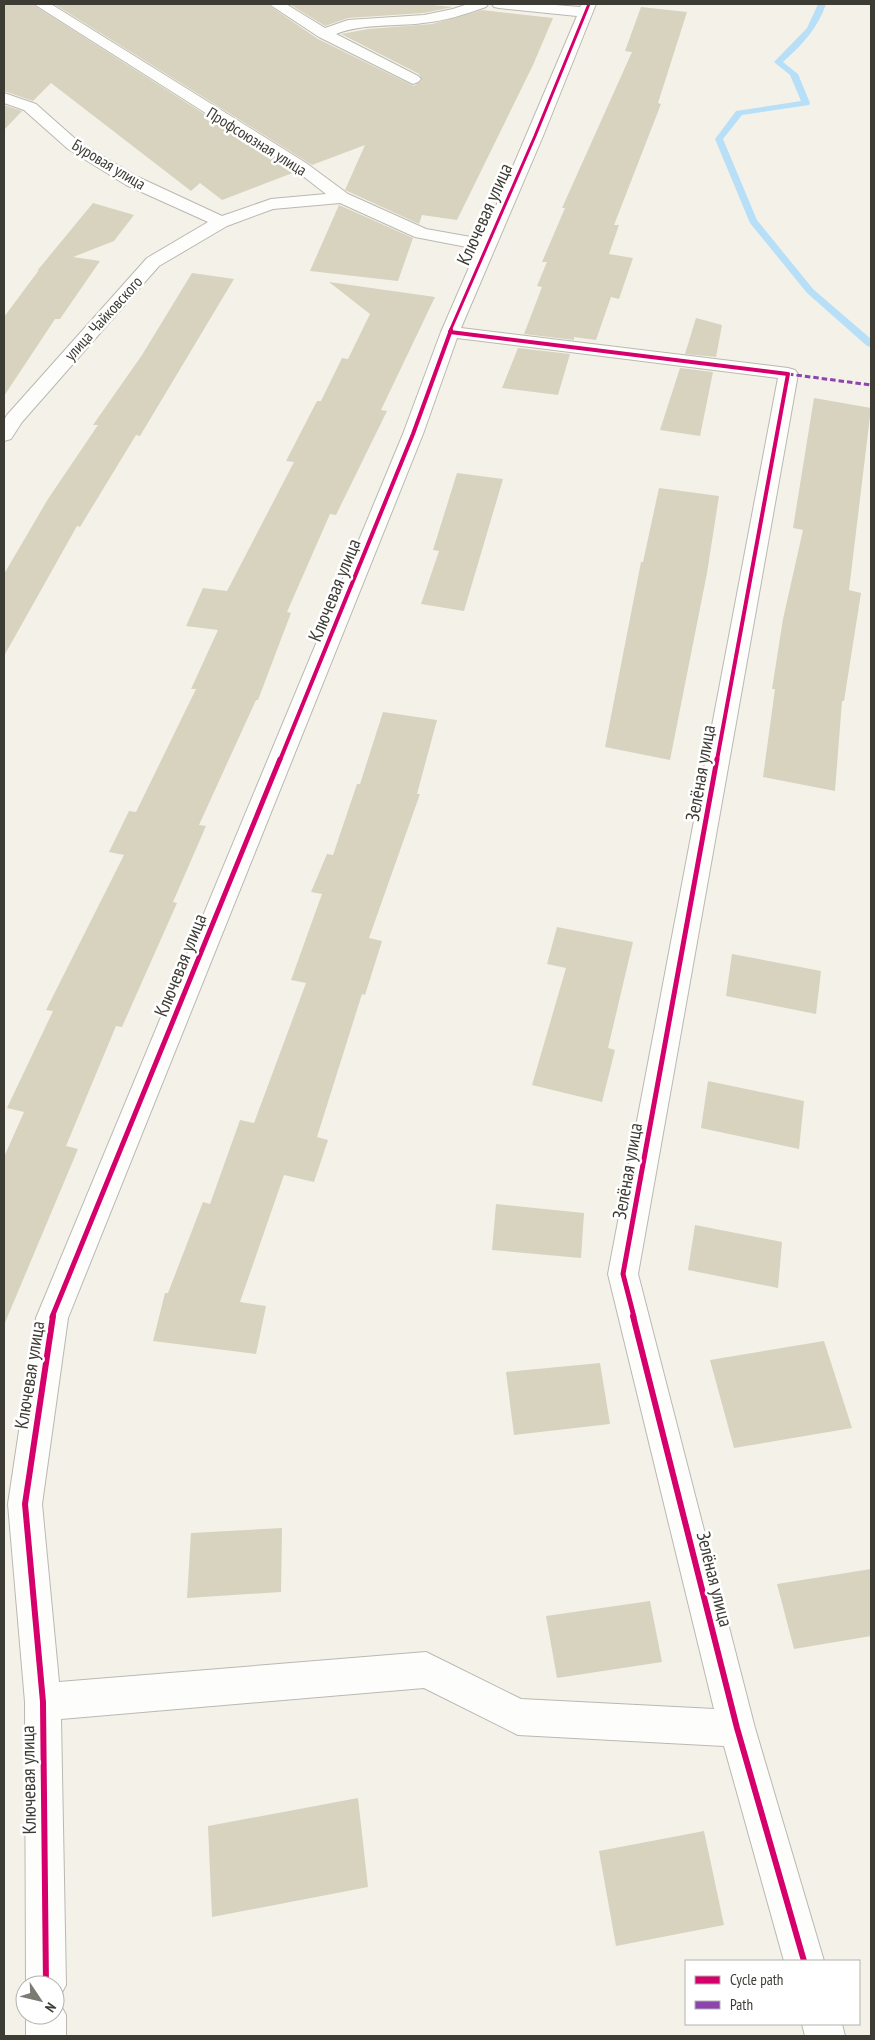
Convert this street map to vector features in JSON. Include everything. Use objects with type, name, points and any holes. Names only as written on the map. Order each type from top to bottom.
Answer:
[{"type":"street","name":"Профсоюзная улица","points":[[41,4],[300,166],[342,198],[421,233],[486,245]]},
{"type":"street","points":[[276,4],[324,34],[413,79]]},
{"type":"street","points":[[324,34],[348,24],[424,19],[456,13],[481,4]]},
{"type":"street","points":[[499,4],[587,8]]},
{"type":"street","name":"Ключевая улица","points":[[46,1975],[43,1702],[25,1504],[52,1318],[414,434],[450,332],[486,245],[535,136],[587,8]]},
{"type":"street","name":"Буровая улица","points":[[4,98],[30,106],[74,146],[132,181],[221,222]]},
{"type":"street","name":"улица Чайковского","points":[[4,436],[14,419],[153,262],[221,222],[271,204],[342,198]]},
{"type":"street","name":"Зелёная улица","points":[[450,332],[788,374],[623,1274],[737,1728],[804,1960]]},
{"type":"street","points":[[43,1702],[426,1670],[518,1717],[737,1728]]},
{"type":"building","points":[[4,4],[32,4],[295,172],[222,200],[200,183],[191,191],[51,83],[33,101],[4,91]]},
{"type":"building","points":[[54,4],[267,4],[318,39],[414,86],[422,80],[419,74],[341,34],[368,29],[432,24],[482,10],[553,18],[533,65],[457,220],[422,215],[419,224],[345,190],[365,145],[312,165]]},
{"type":"building","points":[[289,4],[423,4],[453,7],[424,13],[348,18],[325,26]]},
{"type":"building","points":[[641,7],[687,12],[658,103],[661,104],[614,225],[619,225],[609,254],[633,258],[619,299],[611,297],[596,340],[574,337],[574,340],[524,334],[542,287],[537,286],[547,262],[542,262],[565,208],[562,208],[632,52],[625,51]]},
{"type":"building","points":[[4,105],[22,111],[4,130]]},
{"type":"building","points":[[93,203],[134,215],[114,241],[73,257],[100,261],[60,319],[55,319],[4,396],[4,317],[39,270],[37,271]]},
{"type":"building","points":[[339,205],[413,238],[398,281],[310,271]]},
{"type":"building","points":[[192,273],[234,279],[140,436],[136,435],[80,527],[77,526],[4,656],[4,574],[48,499],[98,425],[93,425],[142,355]]},
{"type":"building","points":[[329,282],[435,297],[381,410],[387,411],[336,515],[330,514],[287,612],[291,613],[258,700],[256,700],[199,825],[206,826],[173,902],[177,903],[122,1027],[116,1026],[66,1146],[78,1149],[4,1325],[4,1157],[24,1112],[7,1108],[53,1011],[46,1010],[124,855],[109,852],[129,811],[136,812],[196,689],[191,689],[218,630],[186,626],[203,588],[227,591],[294,462],[286,461],[317,401],[321,401],[342,358],[348,359],[370,314]]},
{"type":"building","points":[[696,318],[722,325],[716,357],[685,354]]},
{"type":"building","points":[[518,348],[570,354],[558,395],[502,388]]},
{"type":"building","points":[[680,368],[713,372],[700,436],[660,430]]},
{"type":"building","points":[[814,398],[871,408],[849,590],[861,593],[844,701],[842,701],[835,791],[763,777],[775,689],[772,689],[783,619],[803,530],[793,528]]},
{"type":"building","points":[[457,473],[503,479],[464,611],[421,604],[439,551],[433,550]]},
{"type":"building","points":[[659,488],[719,496],[707,573],[670,760],[605,747],[641,562],[643,562]]},
{"type":"building","points":[[383,712],[437,720],[417,794],[420,794],[369,938],[382,941],[365,995],[362,994],[317,1137],[328,1140],[314,1182],[284,1175],[240,1302],[266,1306],[256,1354],[153,1341],[165,1293],[168,1293],[203,1202],[210,1204],[240,1120],[254,1123],[306,983],[291,980],[322,894],[311,892],[327,854],[333,855],[357,784],[360,784]]},
{"type":"building","points":[[557,927],[633,942],[608,1048],[615,1050],[602,1102],[532,1085],[566,968],[547,964]]},
{"type":"building","points":[[732,954],[821,971],[816,1014],[726,996]]},
{"type":"building","points":[[708,1081],[804,1101],[799,1149],[701,1128]]},
{"type":"building","points":[[496,1204],[584,1213],[581,1258],[492,1250]]},
{"type":"building","points":[[695,1225],[782,1242],[778,1288],[688,1270]]},
{"type":"building","points":[[824,1341],[852,1428],[734,1448],[710,1360]]},
{"type":"building","points":[[600,1363],[610,1424],[514,1435],[506,1372]]},
{"type":"building","points":[[282,1528],[281,1592],[187,1598],[191,1533]]},
{"type":"building","points":[[871,1569],[871,1636],[794,1649],[777,1584]]},
{"type":"building","points":[[650,1601],[662,1662],[557,1678],[546,1616]]},
{"type":"building","points":[[358,1798],[368,1887],[212,1917],[208,1826]]},
{"type":"building","points":[[704,1831],[724,1925],[616,1946],[599,1851]]},
{"type":"waterway","points":[[822,4],[810,29],[778,62],[794,74],[806,103],[739,113],[719,139],[753,221],[810,291],[871,344]]},
{"type":"marked path","points":[[788,374],[871,385]]},
{"type":"cycle path","points":[[46,1975],[43,1702],[25,1504],[52,1318],[413,434],[450,332],[535,136],[589,4]]},
{"type":"cycle path","points":[[450,332],[788,374],[623,1274],[737,1728],[804,1960]]}]
